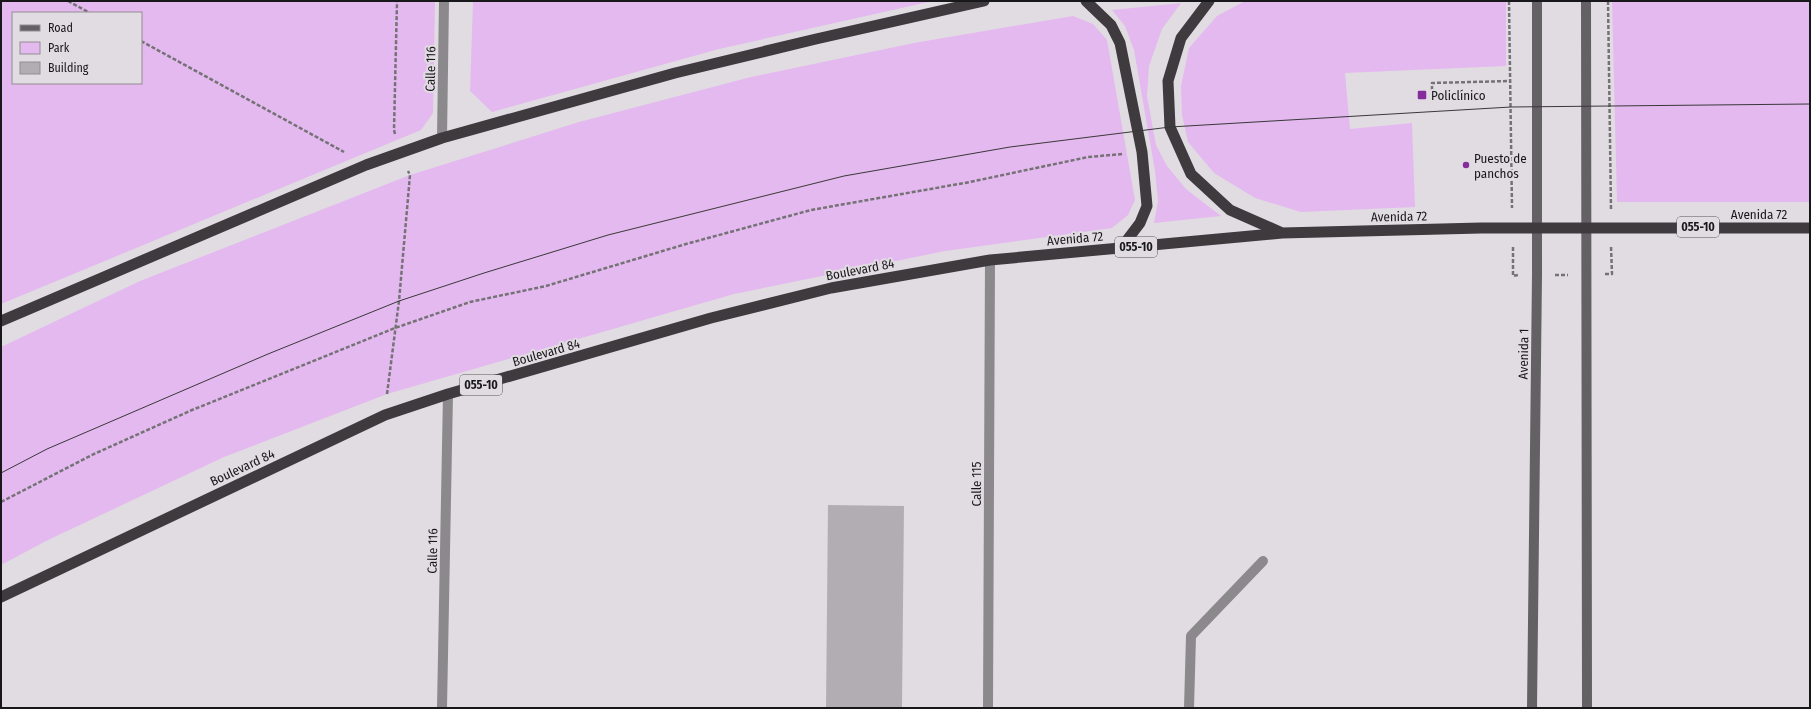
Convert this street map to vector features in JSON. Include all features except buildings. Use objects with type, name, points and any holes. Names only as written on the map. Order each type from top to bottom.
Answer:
[{"type":"highway","points":[[1,321],[401,151],[442,138],[683,71],[984,1]]},
{"type":"highway","points":[[1086,1],[1111,25],[1120,44],[1142,152],[1147,206],[1140,223],[1121,248]]},
{"type":"highway","points":[[1209,1],[1181,38],[1168,81],[1170,127],[1191,174],[1230,210],[1282,233]]},
{"type":"highway","name":"Avenida 72","points":[[990,260],[1282,233],[1537,227],[1810,228]]},
{"type":"highway","name":"Boulevard 84","points":[[1,597],[385,415],[448,394],[704,320],[831,288],[990,260]]},
{"type":"main road","name":"Avenida 1","points":[[1532,708],[1537,227],[1537,1]]},
{"type":"main road","points":[[1586,1],[1586,708]]},
{"type":"street","name":"Calle 116","points":[[442,138],[444,1]]},
{"type":"street","name":"Calle 115","points":[[988,708],[990,260]]},
{"type":"street","name":"Calle 116","points":[[442,708],[448,394]]},
{"type":"street","points":[[1189,708],[1191,636],[1263,561]]},
{"type":"path","points":[[68,1],[88,12]]},
{"type":"path","points":[[385,415],[396,328],[410,175],[394,130],[397,1]]},
{"type":"path","points":[[1608,1],[1612,274]]},
{"type":"path","points":[[142,42],[366,165]]},
{"type":"path","points":[[1432,90],[1432,83],[1510,81]]},
{"type":"path","points":[[1,502],[94,454],[192,410],[396,328],[470,302],[546,286],[686,244],[811,210],[970,182],[1088,157],[1142,152]]},
{"type":"green space","points":[[1,1],[435,1],[433,113],[421,130],[1,304]]},
{"type":"green space","points":[[473,1],[933,1],[719,49],[492,112],[470,91]]},
{"type":"green space","points":[[1245,1],[1506,1],[1506,66],[1345,73],[1350,129],[1412,123],[1415,207],[1301,212],[1255,198],[1214,173],[1188,142],[1182,115],[1181,86],[1189,48],[1217,16]]},
{"type":"green space","points":[[1612,1],[1810,1],[1810,202],[1617,202]]},
{"type":"green space","points":[[1181,3],[1162,29],[1149,66],[1147,96],[1156,145],[1167,166],[1186,189],[1221,216],[1154,223],[1158,201],[1155,171],[1134,50],[1125,26],[1112,10]]},
{"type":"green space","points":[[1073,16],[1093,24],[1107,40],[1135,200],[1128,215],[1112,228],[945,251],[734,294],[387,394],[224,457],[48,540],[1,565],[1,347],[140,281],[410,175],[579,122],[751,77],[914,43]]},
{"type":"tram line","points":[[1,473],[47,449],[268,354],[399,301],[608,235],[844,176],[1010,147],[1170,127],[1511,107],[1810,104]]},
{"type":"place","name":"Policlínico","points":[[1422,95]]},
{"type":"place","name":"Puesto de panchos","points":[[1466,165]]}]
